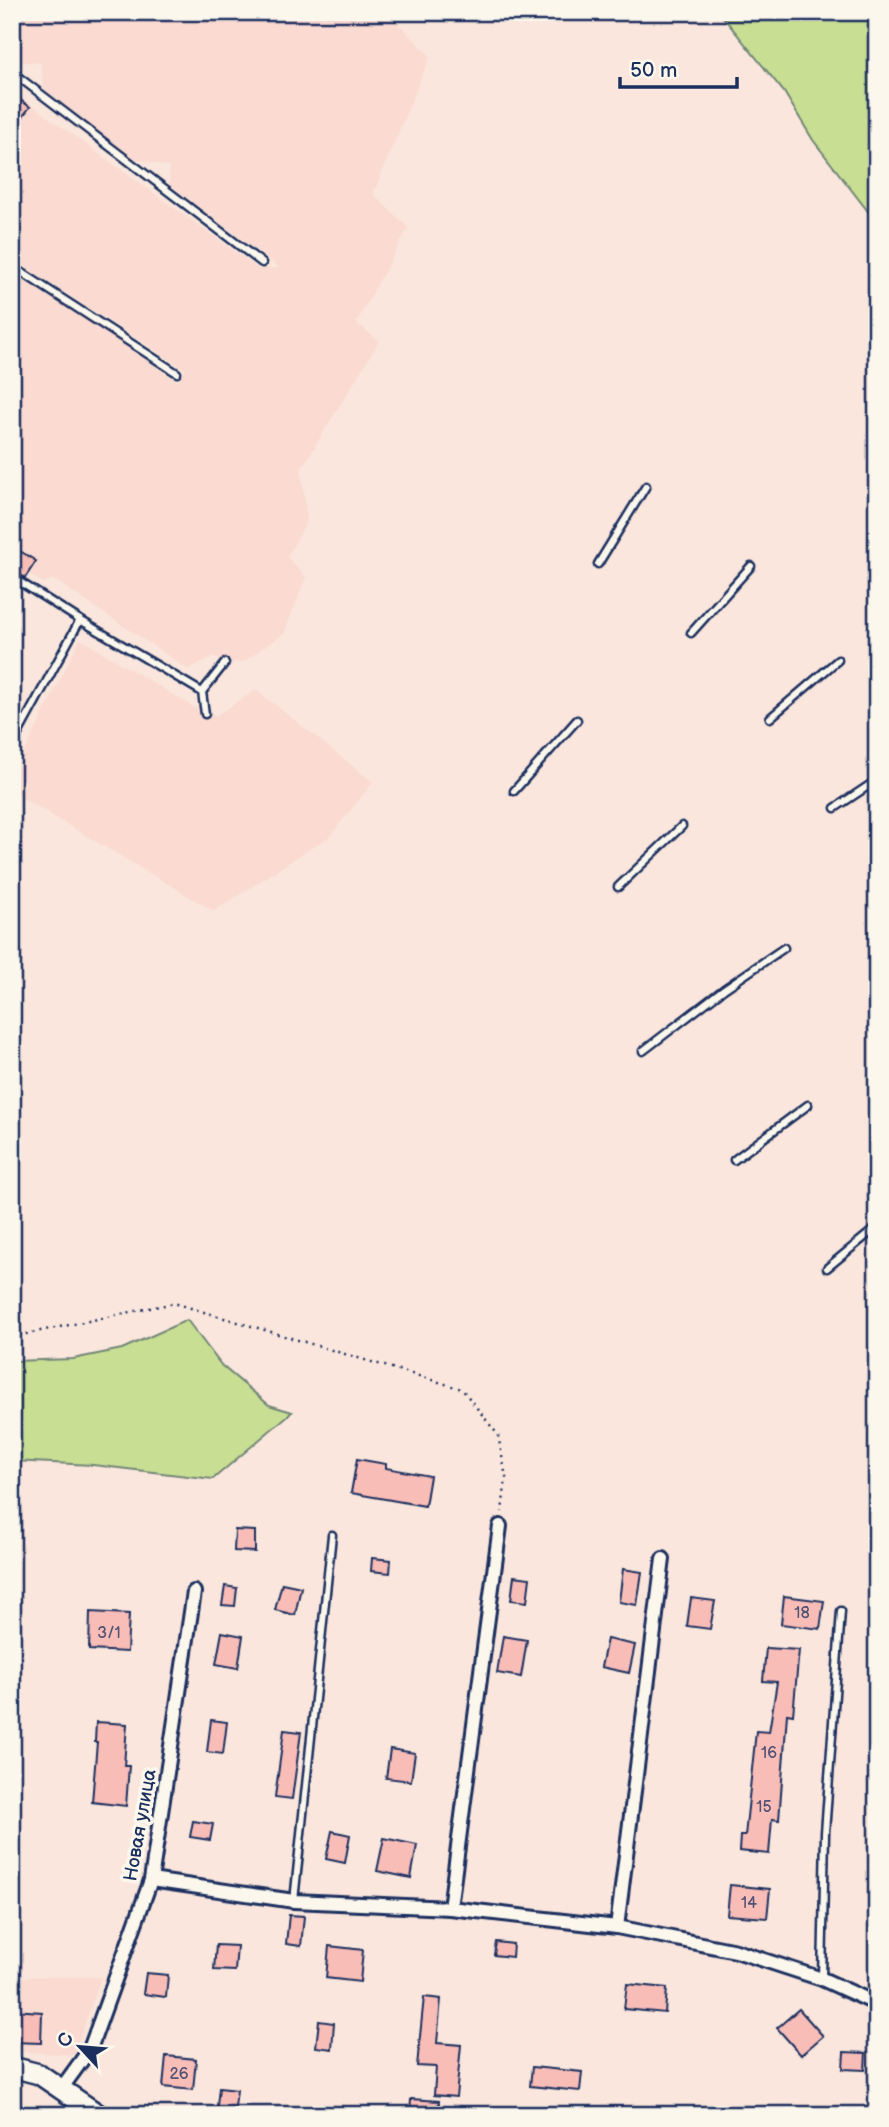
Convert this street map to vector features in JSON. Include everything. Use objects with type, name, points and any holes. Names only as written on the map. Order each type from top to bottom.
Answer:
[{"type":"main road","points":[[12,2067],[39,2074],[100,2115]]},
{"type":"street","points":[[450,1908],[500,1526]]},
{"type":"street","points":[[617,1927],[663,1559]]},
{"type":"street","name":"Новая улица","points":[[61,2089],[90,2049],[151,1880],[194,1592]]},
{"type":"street","points":[[151,1880],[294,1902],[450,1908],[617,1927],[736,1951],[822,1979],[877,2004]]},
{"type":"lane","points":[[12,72],[262,263]]},
{"type":"lane","points":[[12,266],[177,373]]},
{"type":"lane","points":[[598,564],[646,486]]},
{"type":"lane","points":[[691,633],[751,566]]},
{"type":"lane","points":[[12,577],[202,692]]},
{"type":"lane","points":[[12,745],[80,620]]},
{"type":"lane","points":[[770,718],[838,660]]},
{"type":"lane","points":[[205,714],[202,692],[225,663]]},
{"type":"lane","points":[[513,791],[577,720]]},
{"type":"lane","points":[[835,808],[877,780]]},
{"type":"lane","points":[[618,887],[682,826]]},
{"type":"lane","points":[[643,1051],[724,989],[784,948]]},
{"type":"lane","points":[[734,1160],[808,1105]]},
{"type":"lane","points":[[827,1268],[877,1227]]},
{"type":"lane","points":[[294,1902],[332,1535]]},
{"type":"lane","points":[[822,1979],[825,1833],[841,1611]]},
{"type":"path","points":[[12,1337],[174,1303],[462,1389],[498,1435],[506,1477],[500,1526]]},
{"type":"shaded area","points":[[12,12],[361,12],[368,16],[371,12],[387,12],[430,56],[373,194],[408,228],[356,323],[379,341],[301,469],[307,521],[287,557],[306,577],[284,633],[243,662],[225,663],[214,656],[188,669],[53,579],[43,583],[12,563],[12,269],[178,382],[186,370],[12,259],[12,91],[259,269],[280,268],[170,185],[169,167],[128,157],[44,91],[41,63],[12,61]]},
{"type":"shaded area","points":[[80,639],[205,714],[217,715],[256,690],[373,782],[330,836],[214,911],[12,792],[12,778]]},
{"type":"shaded area","points":[[12,1977],[101,1977],[74,2055],[12,2051]]},
{"type":"green space","points":[[719,12],[877,12],[877,223],[813,140],[784,92]]},
{"type":"green space","points":[[187,1320],[222,1366],[269,1405],[292,1412],[213,1479],[93,1465],[12,1461],[12,1361],[73,1359],[122,1349]]},
{"type":"building","points":[[12,94],[30,107],[12,130]]},
{"type":"building","points":[[12,546],[36,561],[25,578],[12,569]]},
{"type":"building","points":[[357,1459],[386,1464],[386,1468],[430,1476],[425,1506],[351,1493]]},
{"type":"building","points":[[235,1530],[255,1531],[255,1552],[234,1551]]},
{"type":"building","points":[[372,1558],[391,1560],[390,1573],[371,1571]]},
{"type":"building","points":[[623,1569],[642,1572],[637,1605],[619,1602]]},
{"type":"building","points":[[514,1576],[530,1578],[527,1602],[511,1600]]},
{"type":"building","points":[[282,1583],[301,1587],[295,1615],[275,1610]]},
{"type":"building","points":[[225,1586],[237,1588],[235,1606],[222,1605]]},
{"type":"building","points":[[784,1596],[824,1601],[820,1629],[781,1624]]},
{"type":"building","points":[[691,1598],[715,1601],[710,1629],[687,1626]]},
{"type":"building","points":[[90,1612],[129,1614],[127,1652],[89,1650]]},
{"type":"building","points":[[222,1632],[243,1636],[238,1668],[216,1664]]},
{"type":"building","points":[[503,1636],[527,1640],[521,1677],[497,1673]]},
{"type":"building","points":[[607,1639],[635,1645],[629,1673],[601,1667]]},
{"type":"building","points":[[766,1648],[799,1650],[793,1715],[787,1714],[779,1820],[772,1819],[769,1854],[739,1851],[740,1836],[745,1836],[756,1731],[769,1732],[777,1682],[763,1681]]},
{"type":"building","points":[[211,1720],[227,1722],[223,1754],[207,1752]]},
{"type":"building","points":[[96,1722],[127,1724],[124,1766],[129,1766],[126,1806],[92,1802]]},
{"type":"building","points":[[284,1730],[301,1732],[292,1799],[275,1797]]},
{"type":"building","points":[[390,1749],[415,1753],[411,1781],[386,1778]]},
{"type":"building","points":[[193,1821],[213,1824],[210,1840],[190,1837]]},
{"type":"building","points":[[332,1831],[350,1835],[345,1863],[326,1859]]},
{"type":"building","points":[[384,1838],[417,1845],[411,1878],[377,1871]]},
{"type":"building","points":[[730,1885],[770,1889],[767,1918],[727,1915]]},
{"type":"building","points":[[289,1915],[304,1916],[301,1946],[286,1944]]},
{"type":"building","points":[[496,1942],[513,1944],[512,1957],[494,1955]]},
{"type":"building","points":[[216,1945],[237,1946],[235,1971],[214,1970]]},
{"type":"building","points":[[329,1946],[363,1950],[360,1982],[326,1978]]},
{"type":"building","points":[[146,1973],[168,1975],[166,1997],[143,1994]]},
{"type":"building","points":[[627,1984],[667,1988],[665,2013],[624,2009]]},
{"type":"building","points":[[424,1997],[441,1999],[437,2043],[461,2045],[456,2097],[434,2095],[436,2067],[417,2066]]},
{"type":"building","points":[[799,2009],[823,2036],[801,2055],[777,2028]]},
{"type":"building","points":[[12,2010],[42,2012],[41,2043],[12,2042]]},
{"type":"building","points":[[319,2021],[334,2023],[332,2049],[316,2047]]},
{"type":"building","points":[[844,2052],[866,2053],[865,2070],[843,2069]]},
{"type":"building","points":[[166,2056],[196,2059],[193,2090],[163,2087]]},
{"type":"building","points":[[532,2067],[582,2072],[580,2091],[530,2086]]},
{"type":"building","points":[[219,2088],[237,2090],[234,2115],[216,2115]]},
{"type":"building","points":[[411,2099],[439,2101],[438,2115],[410,2115]]}]
